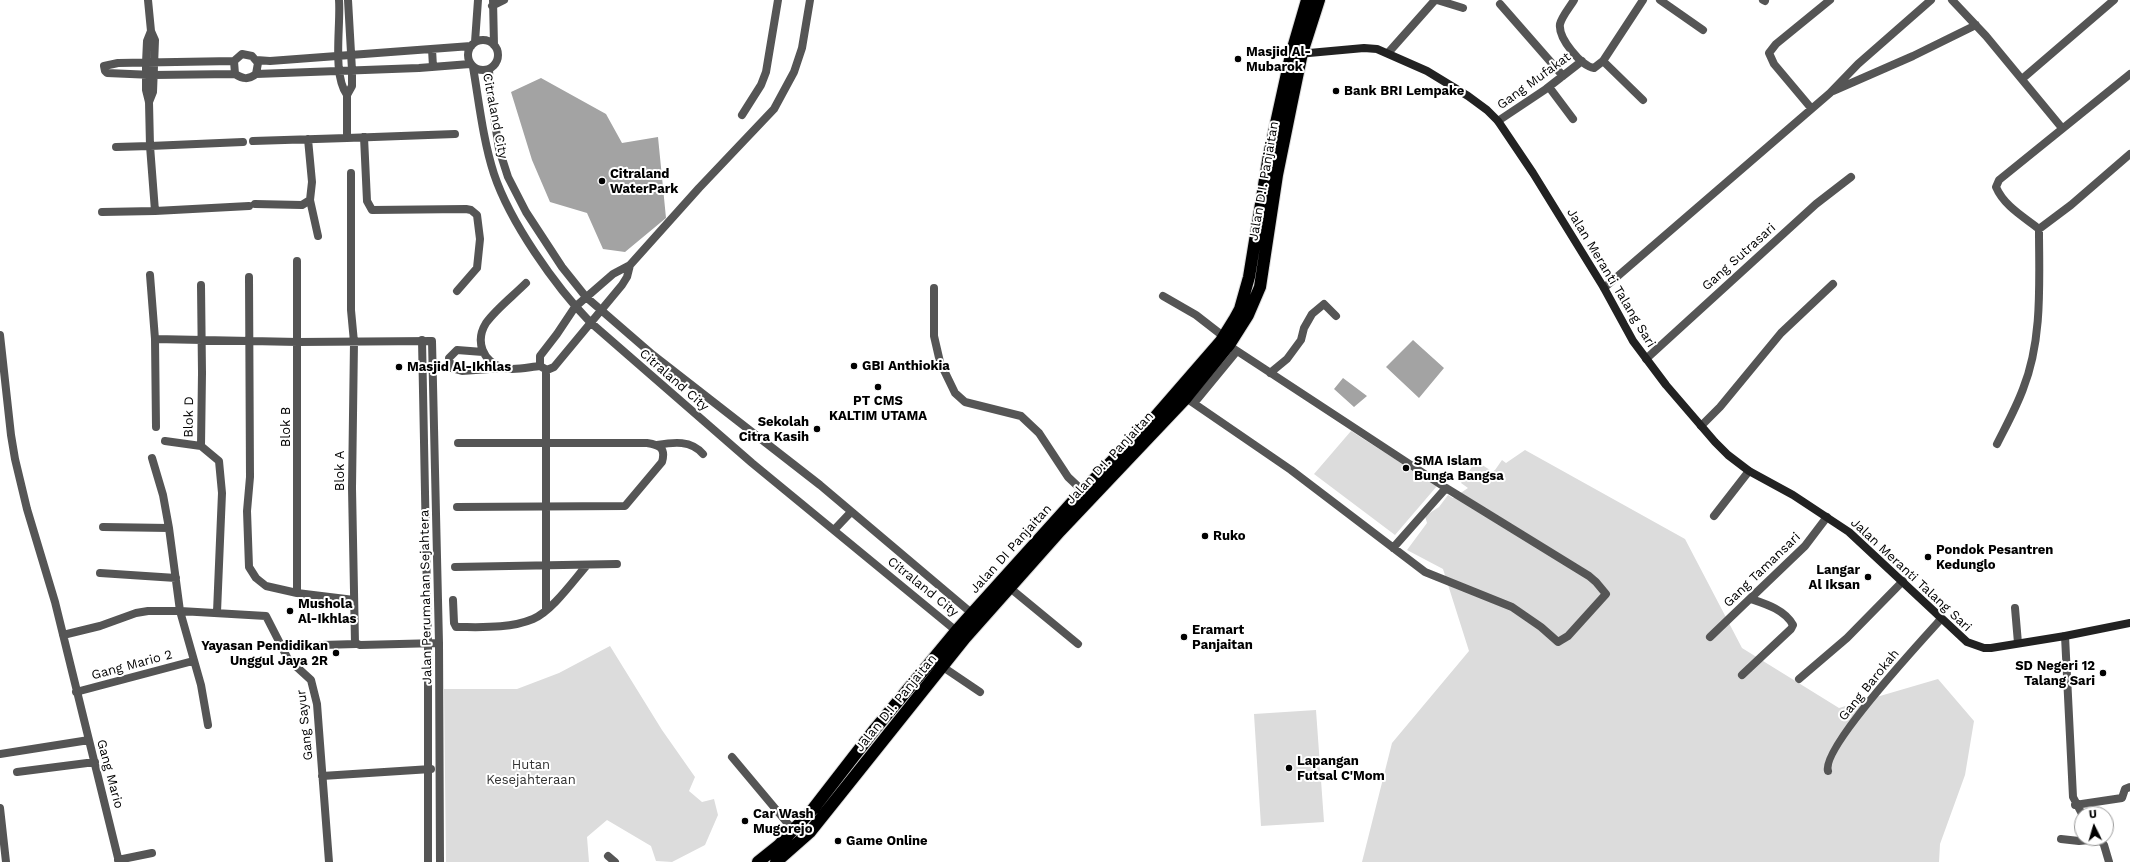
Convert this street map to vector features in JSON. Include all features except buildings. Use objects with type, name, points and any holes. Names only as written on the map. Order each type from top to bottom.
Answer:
[{"type":"highway","name":"Jalan DI Panjaitan","points":[[961,634],[1155,418],[1227,343],[1246,290],[1262,190],[1297,54],[1307,0]]},
{"type":"highway","points":[[1297,54],[1318,0]]},
{"type":"highway","name":"Jalan D.I. Panjaitan","points":[[976,617],[1010,588],[1087,495],[1190,400],[1214,371],[1227,343]]},
{"type":"highway","points":[[758,862],[794,831],[875,729],[961,634]]},
{"type":"highway","name":"Jalan D.I. Panjaitan","points":[[776,862],[814,828],[943,667],[961,634]]},
{"type":"street","points":[[148,0],[151,31],[147,41],[150,63],[146,90],[149,102],[150,146],[155,211]]},
{"type":"street","points":[[339,0],[340,71],[343,89],[347,95]]},
{"type":"street","points":[[347,138],[347,95],[352,86],[348,0]]},
{"type":"street","name":"Citraland City","points":[[478,0],[473,44],[468,55],[472,65],[489,154],[500,191],[523,235],[575,307],[590,322],[752,463],[961,634]]},
{"type":"street","points":[[493,3],[504,0]]},
{"type":"street","points":[[742,115],[758,90],[766,72],[778,0]]},
{"type":"street","points":[[546,610],[547,444],[543,368],[540,356],[575,307],[613,274],[630,265],[699,188],[774,109],[794,72],[802,48],[810,0]]},
{"type":"street","points":[[1388,53],[1436,0],[1462,8]]},
{"type":"street","points":[[1574,0],[1560,24],[1560,31],[1564,40],[1582,61]]},
{"type":"street","points":[[1643,0],[1603,61],[1643,100]]},
{"type":"street","points":[[1660,0],[1703,30]]},
{"type":"street","points":[[1810,108],[1774,64],[1769,53],[1776,44],[1830,0]]},
{"type":"street","points":[[1604,288],[1810,108],[1830,93],[1858,64],[1931,0]]},
{"type":"street","points":[[1952,0],[1976,25],[2062,128]]},
{"type":"street","points":[[2022,79],[2114,0]]},
{"type":"street","name":"Citraland City","points":[[472,65],[482,70],[489,69],[495,63],[498,56],[494,45],[493,3]]},
{"type":"street","points":[[1500,4],[1563,76]]},
{"type":"street","points":[[1830,93],[1913,56],[1976,25]]},
{"type":"street","points":[[472,65],[256,74],[245,79],[235,74],[149,75],[107,73],[104,66],[118,62],[150,63],[234,61],[237,57],[247,54],[256,60],[270,61],[432,49],[485,41],[494,45]]},
{"type":"street","name":"Jalan Meranti Talang Sari","points":[[1297,54],[1364,48],[1377,49],[1426,71],[1468,96],[1498,121],[1533,172],[1604,288],[1633,341],[1701,426],[1728,455],[1749,471],[1827,517],[1854,536],[1941,620],[1967,642],[1976,646],[1991,648],[2065,636],[2130,623]]},
{"type":"street","points":[[432,49],[433,67]]},
{"type":"street","points":[[256,60],[258,67],[256,74]]},
{"type":"street","points":[[234,61],[235,74]]},
{"type":"street","name":"Gang Mufakat","points":[[1498,121],[1548,87],[1582,61],[1590,68],[1594,68],[1603,61]]},
{"type":"street","name":"Citraland City","points":[[489,69],[490,91],[499,149],[508,178],[526,212],[562,267],[586,296],[684,380],[851,512],[976,617]]},
{"type":"street","points":[[2039,229],[1999,195],[1996,187],[1999,180],[2130,74]]},
{"type":"street","points":[[1548,87],[1573,119]]},
{"type":"street","points":[[253,141],[455,134]]},
{"type":"street","points":[[364,137],[367,201],[372,210],[466,209],[472,210],[477,215],[480,239],[477,268],[457,291]]},
{"type":"street","points":[[308,139],[312,182],[310,200],[318,236]]},
{"type":"street","points":[[116,147],[243,142]]},
{"type":"street","points":[[2039,229],[2071,205],[2130,154]]},
{"type":"street","name":"Blok A","points":[[351,173],[351,310],[354,342],[352,488],[356,644]]},
{"type":"street","name":"Gang Sutrasari","points":[[1646,359],[1816,204],[1851,177]]},
{"type":"street","points":[[102,212],[155,211],[252,205],[302,205],[310,200]]},
{"type":"street","points":[[1997,444],[2023,389],[2032,356],[2038,308],[2039,229]]},
{"type":"street","name":"Blok B","points":[[297,261],[297,593]]},
{"type":"street","points":[[503,368],[483,352],[457,350],[449,358],[451,368],[462,371],[503,368],[543,368],[554,366],[590,322],[602,311],[627,277],[630,265]]},
{"type":"street","points":[[150,275],[155,340],[156,427]]},
{"type":"street","points":[[249,277],[250,477],[247,511],[249,567],[256,578],[266,586],[297,593],[354,600]]},
{"type":"street","points":[[483,352],[480,342],[482,331],[487,322],[526,283]]},
{"type":"street","points":[[1701,426],[1720,407],[1781,333],[1833,284]]},
{"type":"street","name":"Blok D","points":[[200,285],[202,341],[201,446],[219,461],[221,472],[222,493],[217,612]]},
{"type":"street","points":[[934,288],[934,336],[940,362],[955,393],[965,402],[1021,416],[1039,433],[1052,455],[1068,477],[1087,495]]},
{"type":"street","points":[[1163,296],[1196,315],[1227,343],[1270,373],[1446,488],[1589,576],[1606,594],[1568,636],[1558,642],[1541,627],[1512,607],[1425,572],[1291,470],[1190,400]]},
{"type":"street","points":[[1270,373],[1287,359],[1302,340],[1304,328],[1312,314],[1324,304],[1336,316]]},
{"type":"street","name":"Gang Mario","points":[[0,335],[15,459],[29,516],[46,568],[119,861]]},
{"type":"street","points":[[155,340],[354,342],[422,340]]},
{"type":"street","name":"Jalan Perumahan Sejahtera","points":[[428,862],[428,644],[422,340],[432,341],[433,344],[439,643],[440,862]]},
{"type":"street","points":[[165,440],[201,446]]},
{"type":"street","points":[[458,443],[647,443],[657,445],[681,442],[692,445],[703,454]]},
{"type":"street","points":[[457,507],[547,508],[626,506],[662,462],[664,454],[662,448],[657,445]]},
{"type":"street","points":[[152,458],[163,495],[180,611],[201,685],[208,725]]},
{"type":"street","points":[[1714,516],[1749,471]]},
{"type":"street","points":[[1393,548],[1446,488]]},
{"type":"street","points":[[834,530],[851,512]]},
{"type":"street","name":"Gang Tamansari","points":[[1710,637],[1805,546],[1827,517]]},
{"type":"street","points":[[103,527],[169,528]]},
{"type":"street","points":[[455,567],[547,564],[617,564]]},
{"type":"street","points":[[453,600],[454,623],[456,628],[513,624],[533,619],[546,610],[587,565]]},
{"type":"street","points":[[100,573],[176,578]]},
{"type":"street","points":[[1799,679],[1847,638],[1902,581]]},
{"type":"street","points":[[1010,588],[1078,644]]},
{"type":"street","points":[[1742,674],[1791,629],[1793,625],[1787,616],[1772,607],[1751,598]]},
{"type":"street","points":[[2015,608],[2018,643]]},
{"type":"street","name":"Gang Sayur","points":[[63,635],[100,626],[136,613],[180,611],[266,616],[288,659],[311,680],[317,704],[322,776],[439,768]]},
{"type":"street","name":"Gang Barokah","points":[[1828,771],[1826,765],[1829,758],[1852,723],[1897,668],[1941,620]]},
{"type":"street","points":[[2065,636],[2073,798],[2075,805],[2122,798],[2125,789],[2130,787]]},
{"type":"street","points":[[322,645],[439,643]]},
{"type":"street","name":"Gang Mario 2","points":[[76,692],[193,661]]},
{"type":"street","points":[[943,667],[980,692]]},
{"type":"street","points":[[0,754],[89,740]]},
{"type":"street","points":[[732,756],[794,831]]},
{"type":"street","points":[[17,772],[95,762]]},
{"type":"street","points":[[322,776],[329,862]]},
{"type":"street","points":[[0,808],[6,862]]},
{"type":"street","points":[[2061,839],[2074,840]]},
{"type":"street","points":[[2103,846],[2109,862]]},
{"type":"street","points":[[119,861],[152,853]]},
{"type":"street","points":[[608,856],[615,862]]},
{"type":"green space","points":[[1351,431],[1437,486],[1395,535],[1314,474]]},
{"type":"green space","points":[[1525,450],[1685,539],[1742,648],[1839,708],[1938,679],[1974,721],[1965,775],[1940,844],[1939,862],[1362,862],[1392,743],[1469,651],[1443,569],[1407,550],[1427,523],[1425,516],[1439,507],[1448,495],[1453,498],[1468,488],[1461,483],[1476,461],[1490,470],[1486,476],[1495,470],[1502,460],[1506,463]]},
{"type":"green space","name":"Hutan Kesejahteraan","points":[[610,646],[662,730],[695,777],[689,791],[702,802],[714,799],[718,815],[705,845],[672,862],[656,861],[651,846],[607,820],[587,837],[589,862],[446,862],[444,689],[517,689],[559,673]]},
{"type":"green space","name":"Lapangan Futsal C'Mom","points":[[1316,710],[1324,822],[1261,826],[1254,714]]},
{"type":"shaded area","name":"Citraland WaterPark","points":[[541,78],[606,114],[622,143],[658,137],[666,218],[625,252],[603,249],[587,213],[550,202],[532,160],[511,92]]},
{"type":"shaded area","points":[[1413,340],[1444,368],[1419,398],[1386,367]]},
{"type":"shaded area","points":[[1343,378],[1367,396],[1354,407],[1334,389]]},
{"type":"place","name":"Masjid Al- Mubarok","points":[[1238,59]]},
{"type":"place","name":"Bank BRI Lempake","points":[[1336,91]]},
{"type":"place","name":"Citraland WaterPark","points":[[602,181]]},
{"type":"place","name":"GBI Anthiokia","points":[[854,366]]},
{"type":"place","name":"Masjid Al-Ikhlas","points":[[399,367]]},
{"type":"place","name":"PT CMS KALTIM UTAMA","points":[[878,387]]},
{"type":"place","name":"Sekolah Citra Kasih","points":[[817,429]]},
{"type":"place","name":"SMA Islam Bunga Bangsa","points":[[1406,468]]},
{"type":"place","name":"Ruko","points":[[1205,536]]},
{"type":"place","name":"Pondok Pesantren Kedunglo","points":[[1928,557]]},
{"type":"place","name":"Langar Al Iksan","points":[[1868,577]]},
{"type":"place","name":"Mushola Al-Ikhlas","points":[[290,611]]},
{"type":"place","name":"Eramart Panjaitan","points":[[1184,637]]},
{"type":"place","name":"Yayasan Pendidikan Unggul Jaya 2R","points":[[336,653]]},
{"type":"place","name":"SD Negeri 12 Talang Sari","points":[[2103,673]]},
{"type":"place","name":"Lapangan Futsal C'Mom","points":[[1289,768]]},
{"type":"place","name":"Car Wash Mugorejo","points":[[745,821]]},
{"type":"place","name":"Game Online","points":[[838,841]]}]
